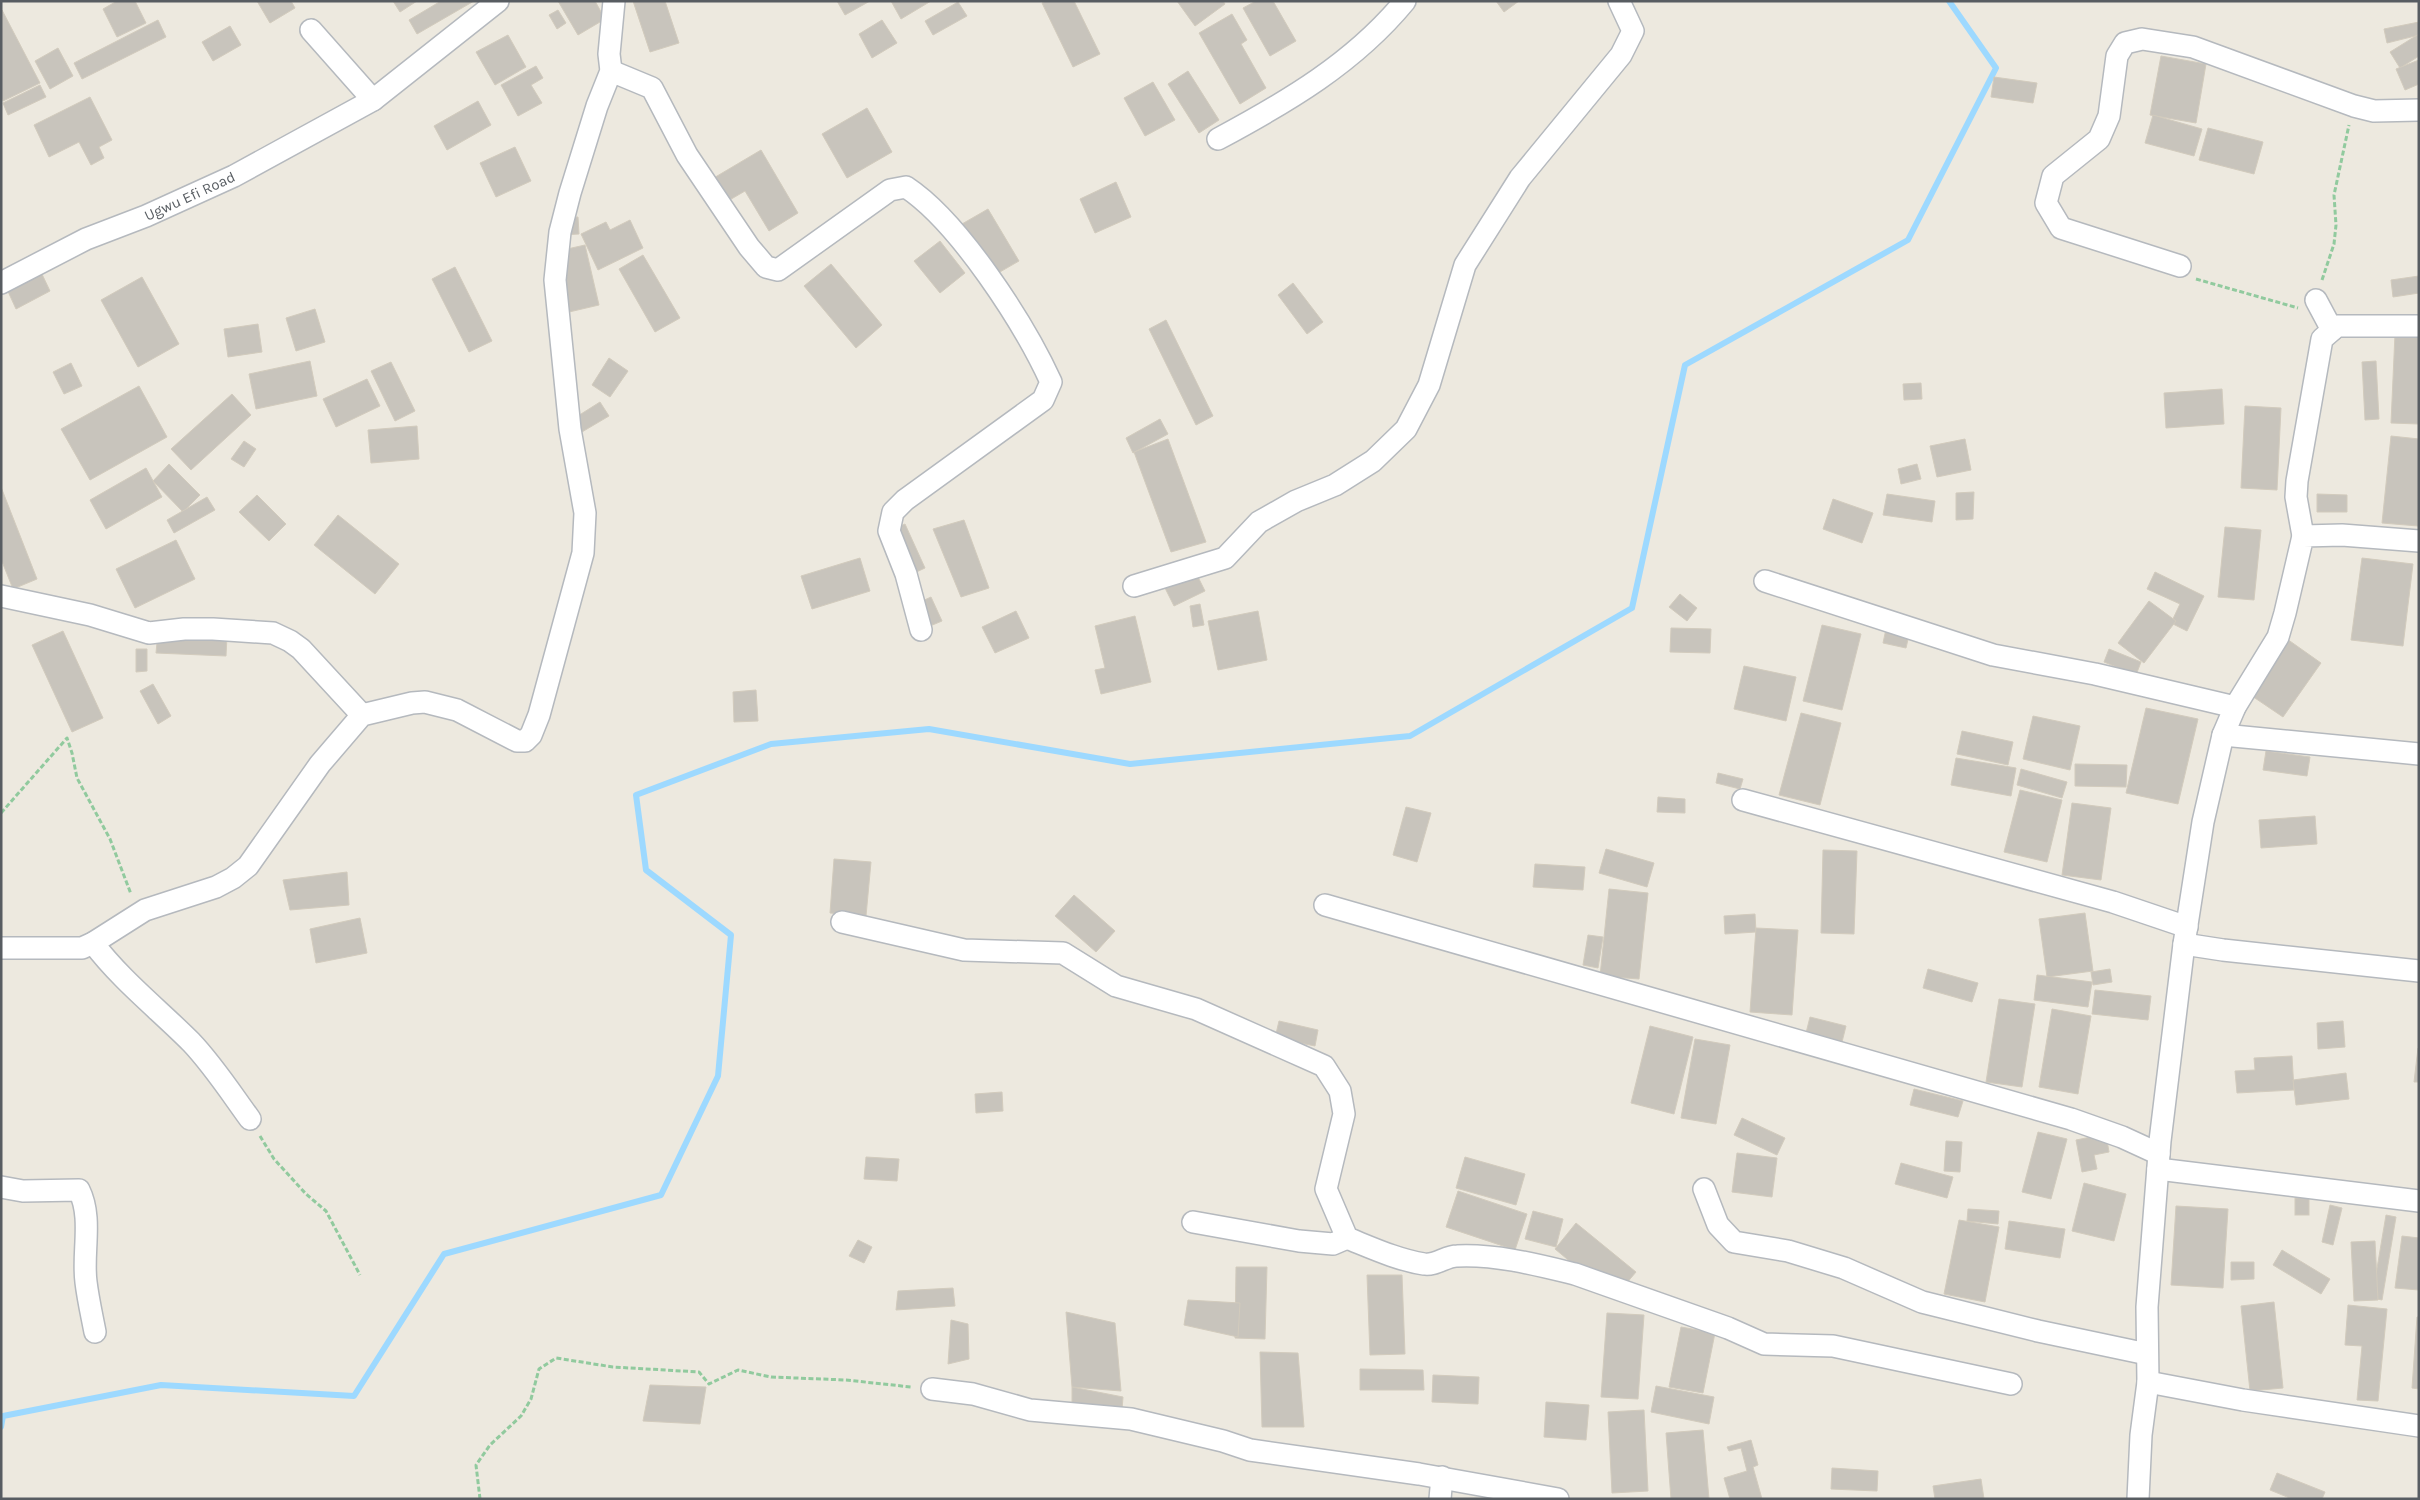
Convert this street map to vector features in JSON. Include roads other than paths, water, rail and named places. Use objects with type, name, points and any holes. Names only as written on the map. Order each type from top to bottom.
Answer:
[{"type":"street","name":"Ugwu Efi Road","points":[[1,282],[86,239],[146,216],[234,176],[373,100],[498,1]]},
{"type":"street","points":[[1,948],[72,949],[93,943],[138,914],[164,902],[216,887],[233,878],[248,866],[320,764],[362,716],[412,703],[425,702],[457,710],[517,741],[527,739],[535,726],[583,553],[584,513],[570,429],[555,290],[560,232],[597,106],[611,70],[609,54],[614,1]]},
{"type":"street","points":[[1218,139],[1299,94],[1336,68],[1352,55],[1405,1]]},
{"type":"street","points":[[1134,586],[1225,558],[1259,522],[1296,501],[1335,485],[1373,461],[1406,429],[1429,385],[1465,265],[1520,178],[1621,55],[1633,31],[1619,1]]},
{"type":"street","points":[[312,30],[373,100]]},
{"type":"street","points":[[2180,266],[2061,228],[2046,203],[2053,176],[2099,139],[2109,116],[2117,56],[2124,43],[2142,39],[2193,47],[2354,106],[2374,111],[2419,110]]},
{"type":"street","points":[[611,70],[652,88],[687,155],[750,247],[766,267],[778,270],[890,190],[906,187],[918,195],[954,232],[999,292],[1042,363],[1051,382],[1043,400],[892,512],[888,531],[906,574],[920,630]]},
{"type":"street","points":[[2316,300],[2332,330]]},
{"type":"street","points":[[2138,1499],[2141,1435],[2148,1382],[2147,1306],[2158,1162],[2185,935],[2211,781],[2223,734],[2235,707],[2278,637],[2303,536],[2296,497],[2297,481],[2322,339],[2337,326],[2419,326]]},
{"type":"street","points":[[2303,536],[2342,535],[2419,541]]},
{"type":"street","points":[[1765,581],[1992,655],[2095,674],[2235,707]]},
{"type":"street","points":[[1,596],[90,615],[149,633],[184,629],[273,633],[290,641],[301,650],[362,716]]},
{"type":"street","points":[[2223,734],[2419,754]]},
{"type":"street","points":[[1743,800],[2113,902],[2222,950],[2419,971]]},
{"type":"street","points":[[1325,905],[2072,1118],[2158,1162],[2419,1201]]},
{"type":"street","points":[[842,922],[964,950],[1063,953],[1116,986],[1196,1009],[1324,1066],[1340,1091],[1344,1114],[1326,1189],[1347,1238]]},
{"type":"street","points":[[93,943],[127,982],[191,1042],[250,1118]]},
{"type":"street","points":[[1,1187],[24,1191],[80,1190],[83,1199],[85,1222],[86,1282],[95,1332]]},
{"type":"street","points":[[1704,1189],[1718,1225],[1734,1242],[1788,1251],[1844,1268],[1922,1302],[2038,1331],[2147,1354]]},
{"type":"street","points":[[1193,1222],[1299,1241],[1333,1244],[1347,1238],[1383,1252],[1426,1265],[1455,1256],[1478,1256],[1575,1274],[1728,1328],[1764,1344],[1833,1346],[2011,1384]]},
{"type":"street","points":[[2148,1382],[2277,1406],[2419,1426]]},
{"type":"street","points":[[932,1389],[973,1394],[1030,1410],[1131,1419],[1223,1441],[1250,1450],[1442,1477],[1558,1499]]},
{"type":"street","points":[[1440,1499],[1442,1477]]},
{"type":"waterway","points":[[1,1427],[3,1416],[161,1385],[354,1396],[444,1254],[661,1195],[718,1076],[731,935],[646,870],[636,795],[771,744],[929,729],[1130,764],[1410,736],[1632,608],[1685,365],[1908,240],[1996,68],[1949,1]]}]
